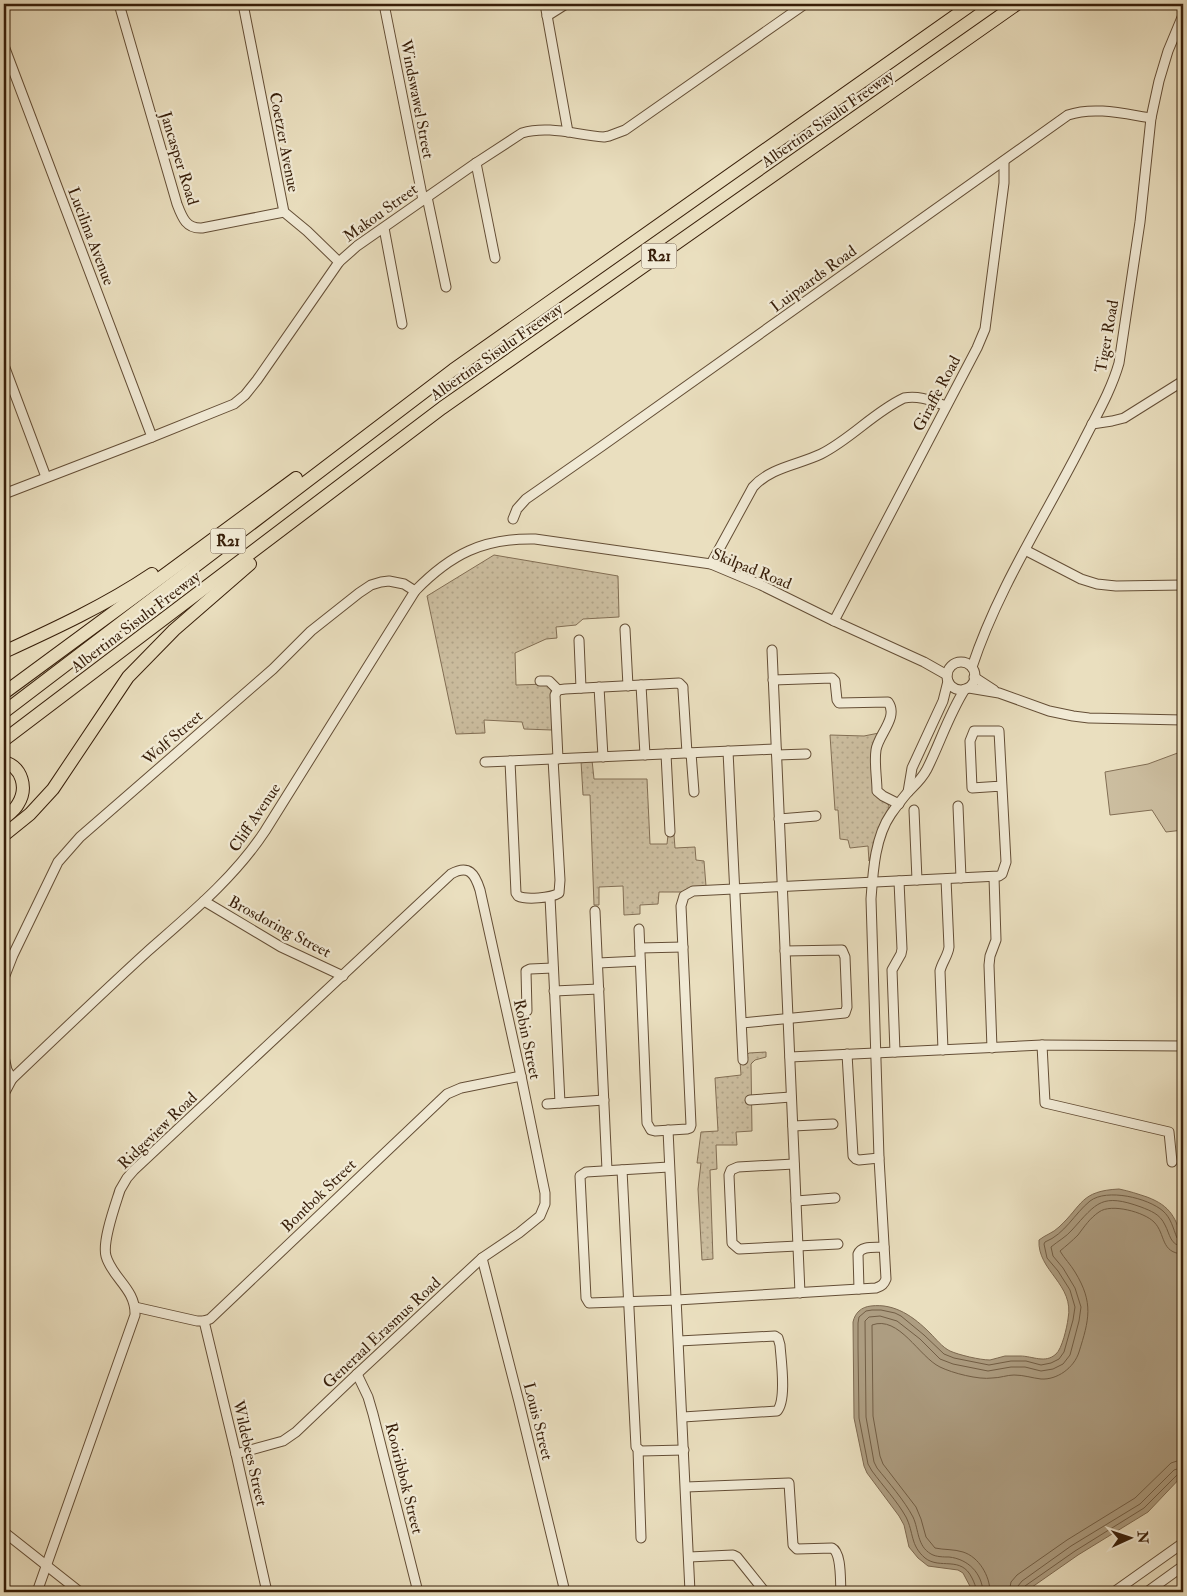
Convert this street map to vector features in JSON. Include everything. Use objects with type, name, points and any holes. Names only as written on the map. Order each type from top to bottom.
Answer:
[{"type":"highway","name":"Albertina Sisulu Freeway","points":[[4,712],[452,370],[972,4]]},
{"type":"highway","name":"Albertina Sisulu Freeway","points":[[4,740],[450,403],[1017,4]]},
{"type":"highway","points":[[4,693],[420,388],[452,370]]},
{"type":"highway","points":[[4,652],[60,626],[118,595],[148,577],[251,507],[277,492]]},
{"type":"highway","points":[[4,835],[30,814],[53,789],[128,678],[174,630],[294,525],[304,513]]},
{"type":"highway","points":[[4,762],[14,766],[19,772],[22,778],[23,792],[18,806],[4,818]]},
{"type":"street","name":"Jancasper Road","points":[[119,4],[177,204],[184,221],[192,227],[202,228],[284,212]]},
{"type":"street","name":"Coetzer Avenue","points":[[243,4],[284,212],[339,262]]},
{"type":"street","name":"Windswawel Street","points":[[384,4],[446,287]]},
{"type":"street","points":[[545,4],[568,132]]},
{"type":"street","points":[[547,16],[566,4]]},
{"type":"street","name":"Makou Street","points":[[4,494],[234,404],[245,395],[339,262],[357,246],[425,198],[522,133],[538,130],[604,137],[625,130],[805,4]]},
{"type":"street","name":"Tiger Road","points":[[972,667],[982,637],[1025,550],[1067,474],[1114,381],[1119,363],[1140,222],[1151,118],[1168,51],[1183,15]]},
{"type":"street","name":"Lucilina Avenue","points":[[5,52],[152,437]]},
{"type":"street","name":"Luipaards Road","points":[[513,519],[517,509],[526,499],[1068,115],[1076,112],[1095,111],[1151,118]]},
{"type":"street","name":"Giraffe Road","points":[[834,621],[985,329],[1004,183],[1004,161]]},
{"type":"street","points":[[476,163],[495,258]]},
{"type":"street","points":[[384,228],[402,324]]},
{"type":"street","points":[[4,365],[46,477]]},
{"type":"street","points":[[1092,424],[1124,418],[1183,382]]},
{"type":"street","points":[[711,564],[753,487],[762,478],[827,450],[904,398],[917,397],[946,406]]},
{"type":"street","name":"Skilpad Road","points":[[498,541],[518,538],[543,540],[711,564],[761,585],[924,662],[947,678]]},
{"type":"street","name":"Cliff Avenue","points":[[4,1094],[12,1079],[204,901],[254,848],[415,591],[455,557],[498,541]]},
{"type":"street","points":[[1025,550],[1081,579],[1097,584],[1116,586],[1183,585]]},
{"type":"street","name":"Wolf Street","points":[[4,978],[20,940],[58,862],[80,837],[266,675],[311,631],[359,593],[371,585],[389,581],[404,584],[415,591]]},
{"type":"street","points":[[625,629],[628,686]]},
{"type":"street","name":"Tiger Road","points":[[962,662],[982,637]]},
{"type":"street","points":[[579,640],[582,688]]},
{"type":"street","points":[[772,650],[800,1293]]},
{"type":"street","name":"Skilpad Road","points":[[924,662],[952,665]]},
{"type":"street","points":[[669,1168],[607,1170],[586,1172],[580,1176],[586,1298],[589,1303],[800,1293],[876,1288],[883,1285],[886,1279],[879,1158],[872,882],[878,847],[890,815],[916,785],[926,770],[954,708],[967,688],[972,685],[974,677],[972,667],[962,662],[952,665],[948,671],[943,701],[912,768],[908,792]]},
{"type":"street","points":[[974,677],[999,693],[1041,709],[1073,716],[1183,720]]},
{"type":"street","points":[[773,680],[832,678],[835,680],[839,703],[888,702],[892,714],[876,748],[877,791],[899,804]]},
{"type":"street","points":[[947,678],[950,685],[956,690],[967,688],[999,693]]},
{"type":"street","points":[[540,681],[549,681],[558,690],[679,683],[683,687],[694,792]]},
{"type":"street","points":[[641,685],[645,755]]},
{"type":"street","points":[[599,687],[603,757]]},
{"type":"street","points":[[510,761],[516,893],[524,898],[550,896],[559,893],[555,695],[558,690]]},
{"type":"street","points":[[639,929],[647,1123],[651,1130],[687,1129],[691,1125],[681,906],[684,896],[693,891],[994,877],[1002,874],[1006,862],[1002,786],[999,731],[974,731],[970,741],[972,788],[1002,786]]},
{"type":"street","points":[[728,751],[743,1060]]},
{"type":"street","points":[[485,762],[728,751],[806,754]]},
{"type":"street","points":[[666,754],[670,832]]},
{"type":"street","points":[[958,806],[961,878]]},
{"type":"street","points":[[914,810],[916,880]]},
{"type":"street","points":[[779,819],[816,816]]},
{"type":"street","name":"Ridgeview Road","points":[[135,1306],[131,1295],[105,1255],[110,1223],[120,1190],[127,1178],[452,874],[462,870],[470,871]]},
{"type":"street","name":"Robin Street","points":[[470,871],[477,879],[545,1193],[545,1204],[540,1216]]},
{"type":"street","points":[[992,1048],[988,965],[996,940],[994,877]]},
{"type":"street","points":[[943,1050],[940,971],[948,954],[949,947],[946,879]]},
{"type":"street","points":[[895,1052],[892,970],[902,949],[899,881]]},
{"type":"street","points":[[550,896],[560,1103]]},
{"type":"street","name":"Brosdoring Street","points":[[204,901],[281,946],[343,976]]},
{"type":"street","points":[[595,911],[607,1170]]},
{"type":"street","points":[[640,948],[683,947]]},
{"type":"street","points":[[742,1023],[845,1013],[847,1007],[845,957],[842,950],[785,951]]},
{"type":"street","points":[[598,963],[640,961]]},
{"type":"street","points":[[527,1011],[526,971],[530,969],[553,968]]},
{"type":"street","points":[[554,991],[599,990]]},
{"type":"street","points":[[1042,1045],[1045,1103],[1170,1132],[1172,1162]]},
{"type":"street","points":[[790,1057],[1042,1045],[1183,1046]]},
{"type":"street","points":[[847,1054],[853,1156],[858,1160],[879,1158]]},
{"type":"street","points":[[4,1058],[12,1079]]},
{"type":"street","name":"Bontbok Street","points":[[204,1321],[214,1316],[447,1094],[461,1088],[521,1076]]},
{"type":"street","points":[[750,1100],[791,1097]]},
{"type":"street","points":[[547,1104],[604,1100]]},
{"type":"street","points":[[792,1126],[833,1124]]},
{"type":"street","points":[[668,1130],[690,1592]]},
{"type":"street","points":[[794,1164],[738,1167],[731,1170],[729,1176],[732,1243],[739,1249],[838,1244]]},
{"type":"street","points":[[622,1170],[636,1447],[638,1449],[641,1538]]},
{"type":"street","points":[[796,1200],[835,1198]]},
{"type":"street","name":"Generaal Erasmus Road","points":[[236,1454],[274,1444],[290,1437],[482,1258],[540,1216]]},
{"type":"street","points":[[859,1289],[859,1251],[862,1248],[884,1247]]},
{"type":"street","name":"Louis Street","points":[[482,1258],[565,1592]]},
{"type":"street","points":[[37,1592],[135,1315],[135,1306],[204,1321]]},
{"type":"street","name":"Wildebees Street","points":[[204,1321],[267,1592]]},
{"type":"street","points":[[679,1341],[775,1336],[778,1338],[780,1345],[782,1397],[781,1405],[777,1412],[682,1417]]},
{"type":"street","name":"Rooiribbok Street","points":[[357,1374],[368,1397],[373,1414],[418,1592]]},
{"type":"street","points":[[638,1449],[641,1451],[684,1450]]},
{"type":"street","points":[[686,1487],[789,1483],[793,1545],[797,1549],[832,1548],[837,1550],[841,1592]]},
{"type":"street","points":[[4,1532],[80,1592]]},
{"type":"street","points":[[1114,1592],[1183,1543]]},
{"type":"street","points":[[689,1557],[733,1555],[737,1557],[765,1592]]},
{"type":"street","points":[[1147,1592],[1183,1566]]},
{"type":"shaded area","points":[[494,555],[618,576],[619,617],[583,619],[576,625],[556,627],[557,638],[546,639],[515,653],[516,685],[547,684],[551,688],[552,730],[524,729],[522,722],[484,720],[485,733],[456,734],[427,596]]},
{"type":"shaded area","points":[[879,733],[874,783],[889,808],[879,827],[869,861],[868,846],[850,848],[848,840],[840,839],[838,810],[835,810],[830,735],[864,736]]},
{"type":"shaded area","points":[[1183,751],[1183,830],[1166,832],[1152,810],[1110,815],[1105,772],[1148,764]]},
{"type":"shaded area","points":[[592,760],[594,779],[647,779],[650,844],[667,844],[668,835],[674,835],[675,848],[695,847],[696,860],[704,861],[706,886],[683,892],[659,892],[658,904],[640,905],[640,914],[624,915],[623,886],[599,887],[599,905],[594,905],[590,795],[583,795],[581,761]]},
{"type":"shaded area","points":[[766,1052],[766,1057],[755,1060],[751,1064],[752,1131],[736,1132],[737,1145],[716,1145],[717,1169],[710,1170],[713,1259],[702,1260],[698,1189],[701,1163],[697,1163],[701,1132],[718,1131],[715,1078],[741,1075],[740,1061],[749,1053]]},
{"type":"water","points":[[1119,1189],[1147,1197],[1162,1204],[1175,1220],[1183,1242],[1183,1475],[1148,1512],[1078,1555],[1025,1592],[973,1592],[963,1573],[958,1570],[928,1566],[918,1558],[909,1547],[904,1525],[899,1516],[867,1473],[854,1418],[854,1319],[857,1313],[864,1308],[871,1306],[888,1307],[904,1312],[924,1327],[944,1347],[959,1354],[990,1360],[1005,1356],[1048,1359],[1056,1354],[1062,1343],[1069,1307],[1066,1296],[1044,1260],[1040,1251],[1039,1240],[1057,1229],[1083,1200],[1089,1196],[1106,1190]]}]
